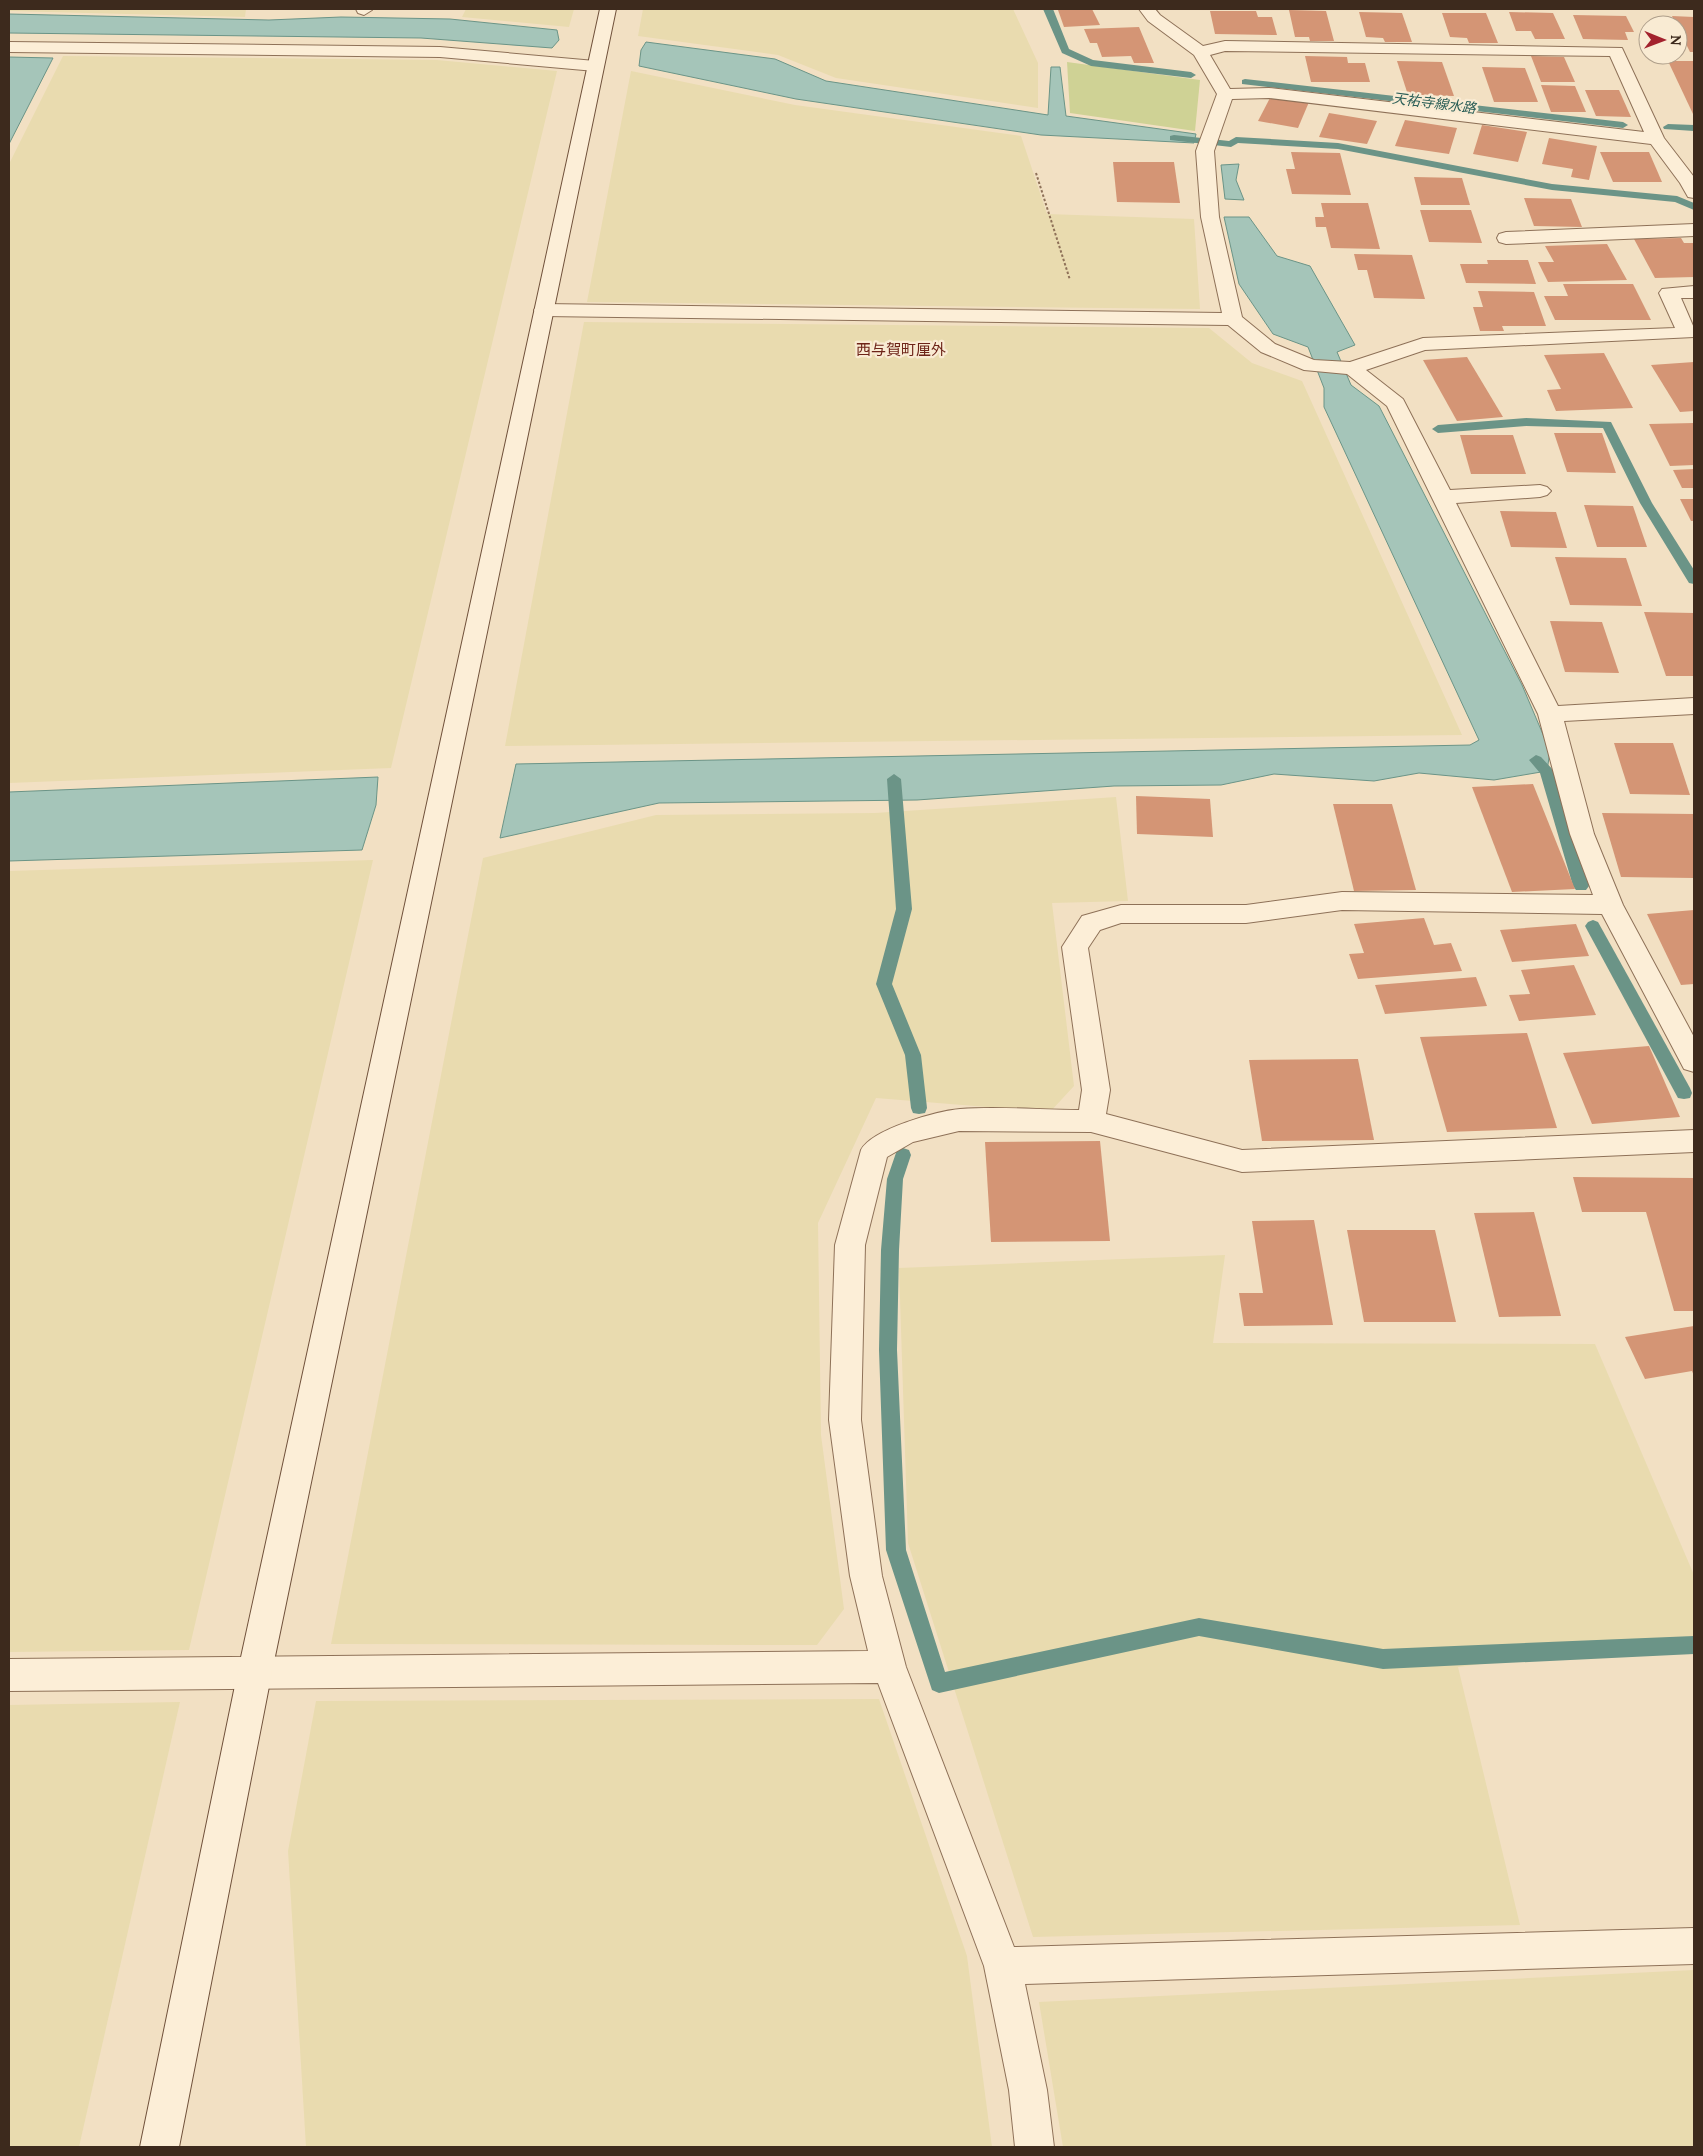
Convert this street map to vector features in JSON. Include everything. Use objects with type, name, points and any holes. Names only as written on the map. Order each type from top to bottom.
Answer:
[{"type":"street","points":[[159,2147],[255,1671],[608,9]]},
{"type":"street","points":[[1147,9],[1154,18],[1200,52],[1225,94]]},
{"type":"street","points":[[1200,52],[1225,46],[1616,51],[1656,139],[1689,182],[1694,193]]},
{"type":"street","points":[[9,47],[440,52],[595,66]]},
{"type":"street","points":[[1225,94],[1269,93],[1656,139]]},
{"type":"street","points":[[1225,94],[1207,141],[1210,217],[1233,319],[1268,348],[1311,366],[1352,368],[1422,344],[1691,336],[1669,293],[1694,292]]},
{"type":"street","points":[[1514,257],[1503,232],[1694,230]]},
{"type":"street","points":[[544,310],[1233,319]]},
{"type":"street","points":[[1352,368],[1396,403],[1550,714],[1582,834],[1610,905],[1694,1062]]},
{"type":"street","points":[[1443,497],[1540,491]]},
{"type":"street","points":[[1550,714],[1694,706]]},
{"type":"street","points":[[1091,1121],[1096,1090],[1075,947],[1091,923],[1120,914],[1246,914],[1342,901],[1610,905]]},
{"type":"street","points":[[1034,2147],[1028,2090],[1003,1966],[889,1667],[866,1576],[845,1420],[850,1245],[875,1150],[906,1133],[959,1120],[1091,1121],[1242,1161],[1694,1141]]},
{"type":"street","points":[[9,1675],[255,1671],[889,1667]]},
{"type":"street","points":[[1003,1966],[1694,1946]]},
{"type":"path","points":[[1036,173],[1082,317]]},
{"type":"shaded area","points":[[9,9],[246,9],[245,17],[9,11]]},
{"type":"shaded area","points":[[466,9],[574,9],[569,27],[462,17]]},
{"type":"shaded area","points":[[643,9],[1013,9],[1038,63],[1038,108],[836,78],[778,55],[638,36]]},
{"type":"shaded area","points":[[9,14],[269,20],[341,17],[450,19],[557,30],[559,40],[552,48],[421,38],[9,33]]},
{"type":"shaded area","points":[[646,42],[775,59],[826,81],[1048,115],[1051,67],[1060,67],[1066,116],[1196,134],[1194,143],[1041,135],[796,99],[639,66],[641,50]]},
{"type":"shaded area","points":[[63,56],[437,60],[557,71],[391,768],[9,783],[9,164]]},
{"type":"shaded area","points":[[9,57],[53,58],[9,144]]},
{"type":"shaded area","points":[[631,71],[795,105],[1021,136],[1047,214],[1194,219],[1200,309],[587,302]]},
{"type":"shaded area","points":[[1239,164],[1236,180],[1244,200],[1225,199],[1221,165]]},
{"type":"shaded area","points":[[1224,217],[1249,217],[1277,256],[1310,266],[1355,345],[1337,352],[1351,385],[1379,406],[1522,685],[1550,751],[1547,771],[1494,780],[1419,773],[1374,781],[1274,774],[1221,785],[1114,786],[917,800],[659,803],[500,838],[516,764],[1470,745],[1479,740],[1324,407],[1324,388],[1308,347],[1273,334],[1239,284]]},
{"type":"shaded area","points":[[584,322],[1209,328],[1252,363],[1302,381],[1462,735],[505,746]]},
{"type":"shaded area","points":[[378,777],[376,805],[362,850],[9,861],[9,792]]},
{"type":"shaded area","points":[[1116,797],[1128,901],[1052,903],[1074,1086],[1050,1112],[876,1098],[818,1223],[821,1435],[844,1609],[817,1645],[331,1644],[483,858],[656,815],[875,813]]},
{"type":"shaded area","points":[[373,860],[189,1650],[9,1652],[9,871]]},
{"type":"shaded area","points":[[1225,1255],[1213,1343],[1595,1344],[1694,1575],[1694,1636],[1458,1667],[1520,1925],[1033,1937],[908,1543],[899,1268]]},
{"type":"shaded area","points":[[879,1699],[967,1956],[992,2147],[306,2147],[288,1851],[316,1701]]},
{"type":"shaded area","points":[[180,1702],[79,2147],[9,2147],[9,1705]]},
{"type":"shaded area","points":[[1694,1970],[1694,2147],[1063,2147],[1039,2002]]},
{"type":"green space","points":[[1067,62],[1200,80],[1195,131],[1070,113]]},
{"type":"building","points":[[1092,9],[1100,25],[1064,27],[1058,10]]},
{"type":"building","points":[[1289,10],[1326,11],[1334,41],[1310,41],[1309,37],[1295,37]]},
{"type":"building","points":[[1210,11],[1256,11],[1258,17],[1272,17],[1277,35],[1215,34]]},
{"type":"building","points":[[1359,12],[1402,13],[1412,42],[1385,42],[1383,38],[1366,37]]},
{"type":"building","points":[[1509,12],[1553,13],[1565,39],[1535,39],[1531,31],[1516,31]]},
{"type":"building","points":[[1442,13],[1486,13],[1498,43],[1469,43],[1467,38],[1450,37]]},
{"type":"building","points":[[1573,15],[1626,16],[1634,32],[1625,32],[1628,40],[1583,39]]},
{"type":"building","points":[[1688,17],[1694,17],[1694,52],[1690,52],[1688,48]]},
{"type":"building","points":[[1139,27],[1154,63],[1134,63],[1131,56],[1102,57],[1097,43],[1090,43],[1084,29]]},
{"type":"building","points":[[1305,56],[1347,57],[1348,63],[1365,63],[1370,82],[1311,82]]},
{"type":"building","points":[[1531,56],[1564,57],[1575,82],[1541,82]]},
{"type":"building","points":[[1397,61],[1442,62],[1454,96],[1408,95]]},
{"type":"building","points":[[1688,61],[1694,61],[1693,114],[1670,65],[1688,65]]},
{"type":"building","points":[[1482,67],[1525,68],[1538,102],[1494,102]]},
{"type":"building","points":[[1541,85],[1575,86],[1586,112],[1551,112]]},
{"type":"building","points":[[1585,90],[1619,90],[1631,117],[1596,116]]},
{"type":"building","points":[[1271,96],[1309,102],[1298,128],[1258,121]]},
{"type":"building","points":[[1329,113],[1377,121],[1367,144],[1319,137]]},
{"type":"building","points":[[1405,120],[1457,128],[1449,154],[1395,146]]},
{"type":"building","points":[[1482,125],[1527,132],[1518,162],[1473,154]]},
{"type":"building","points":[[1549,138],[1597,146],[1589,180],[1571,177],[1573,169],[1542,164]]},
{"type":"building","points":[[1291,152],[1340,153],[1351,195],[1292,194],[1286,169],[1295,169]]},
{"type":"building","points":[[1600,152],[1649,152],[1662,182],[1613,182]]},
{"type":"building","points":[[1113,162],[1174,162],[1180,203],[1117,202]]},
{"type":"building","points":[[1414,177],[1462,178],[1470,205],[1421,205]]},
{"type":"building","points":[[1524,198],[1571,199],[1582,227],[1534,226]]},
{"type":"building","points":[[1321,203],[1368,203],[1380,249],[1331,248],[1326,227],[1316,227],[1315,217],[1324,217]]},
{"type":"building","points":[[1420,210],[1471,210],[1482,243],[1429,242]]},
{"type":"building","points":[[1681,238],[1684,243],[1694,243],[1694,277],[1655,278],[1634,239]]},
{"type":"building","points":[[1607,244],[1627,280],[1548,282],[1538,262],[1554,262],[1545,246]]},
{"type":"building","points":[[1354,254],[1412,255],[1425,299],[1374,298],[1367,270],[1358,270]]},
{"type":"building","points":[[1487,260],[1528,260],[1536,284],[1466,283],[1460,264],[1488,264]]},
{"type":"building","points":[[1563,284],[1633,284],[1651,320],[1555,320],[1544,296],[1568,296]]},
{"type":"building","points":[[1478,291],[1534,292],[1546,326],[1502,326],[1504,331],[1480,331],[1473,307],[1483,307]]},
{"type":"building","points":[[1604,353],[1633,408],[1556,411],[1547,390],[1561,389],[1544,355]]},
{"type":"building","points":[[1467,357],[1503,417],[1457,421],[1423,360]]},
{"type":"building","points":[[1694,362],[1694,411],[1680,412],[1651,365]]},
{"type":"building","points":[[1694,423],[1694,465],[1670,466],[1649,424]]},
{"type":"building","points":[[1554,433],[1602,433],[1616,473],[1567,472]]},
{"type":"building","points":[[1460,435],[1513,435],[1526,474],[1471,474]]},
{"type":"building","points":[[1694,469],[1694,488],[1682,488],[1673,470]]},
{"type":"building","points":[[1680,499],[1694,499],[1694,521],[1691,521]]},
{"type":"building","points":[[1584,505],[1633,506],[1647,547],[1597,547]]},
{"type":"building","points":[[1500,511],[1556,512],[1567,548],[1511,547]]},
{"type":"building","points":[[1555,557],[1626,558],[1642,606],[1570,605]]},
{"type":"building","points":[[1644,612],[1694,613],[1694,676],[1666,676]]},
{"type":"building","points":[[1550,621],[1602,622],[1619,673],[1565,672]]},
{"type":"building","points":[[1614,743],[1673,743],[1690,795],[1630,794]]},
{"type":"building","points":[[1533,784],[1575,889],[1512,892],[1472,787]]},
{"type":"building","points":[[1136,796],[1210,799],[1213,837],[1137,834]]},
{"type":"building","points":[[1333,804],[1392,804],[1416,890],[1354,891]]},
{"type":"building","points":[[1602,813],[1694,814],[1694,878],[1621,877]]},
{"type":"building","points":[[1694,910],[1694,984],[1681,985],[1647,914]]},
{"type":"building","points":[[1424,918],[1434,945],[1451,943],[1462,971],[1358,979],[1349,954],[1364,953],[1354,924]]},
{"type":"building","points":[[1576,924],[1589,956],[1512,962],[1500,930]]},
{"type":"building","points":[[1574,965],[1596,1015],[1519,1021],[1509,995],[1530,994],[1521,970]]},
{"type":"building","points":[[1476,977],[1487,1006],[1385,1014],[1375,985]]},
{"type":"building","points":[[1527,1033],[1557,1128],[1447,1132],[1420,1037]]},
{"type":"building","points":[[1649,1046],[1680,1117],[1592,1124],[1563,1053]]},
{"type":"building","points":[[1358,1059],[1374,1140],[1262,1141],[1249,1060]]},
{"type":"building","points":[[1100,1141],[1110,1241],[991,1242],[985,1142]]},
{"type":"building","points":[[1573,1177],[1694,1178],[1694,1311],[1674,1311],[1646,1212],[1582,1212]]},
{"type":"building","points":[[1534,1212],[1561,1316],[1499,1317],[1474,1213]]},
{"type":"building","points":[[1314,1220],[1333,1325],[1244,1326],[1239,1293],[1263,1293],[1252,1221]]},
{"type":"building","points":[[1347,1230],[1435,1230],[1456,1322],[1364,1322]]},
{"type":"building","points":[[1694,1326],[1694,1376],[1692,1371],[1645,1379],[1625,1337]]},
{"type":"waterway","name":"天祐寺線水路","points":[[1048,9],[1065,51],[1091,63],[1191,75]]},
{"type":"waterway","name":"天祐寺線水路","points":[[1245,82],[1623,125]]},
{"type":"waterway","name":"天祐寺線水路","points":[[1668,127],[1694,128]]},
{"type":"waterway","points":[[1174,138],[1231,144],[1236,140],[1338,146],[1552,187],[1677,199],[1694,207]]},
{"type":"waterway","points":[[1438,429],[1526,422],[1607,425],[1646,503],[1694,580]]},
{"type":"waterway","points":[[1536,760],[1547,771],[1581,886]]},
{"type":"waterway","points":[[894,779],[904,909],[884,984],[913,1055],[919,1108]]},
{"type":"waterway","points":[[1593,926],[1684,1093]]},
{"type":"waterway","points":[[903,1155],[895,1179],[890,1250],[888,1350],[896,1550],[939,1683],[1199,1627],[1383,1659],[1694,1645]]},
{"type":"district","name":"西与賀町厘外","points":[[901,350]]}]
